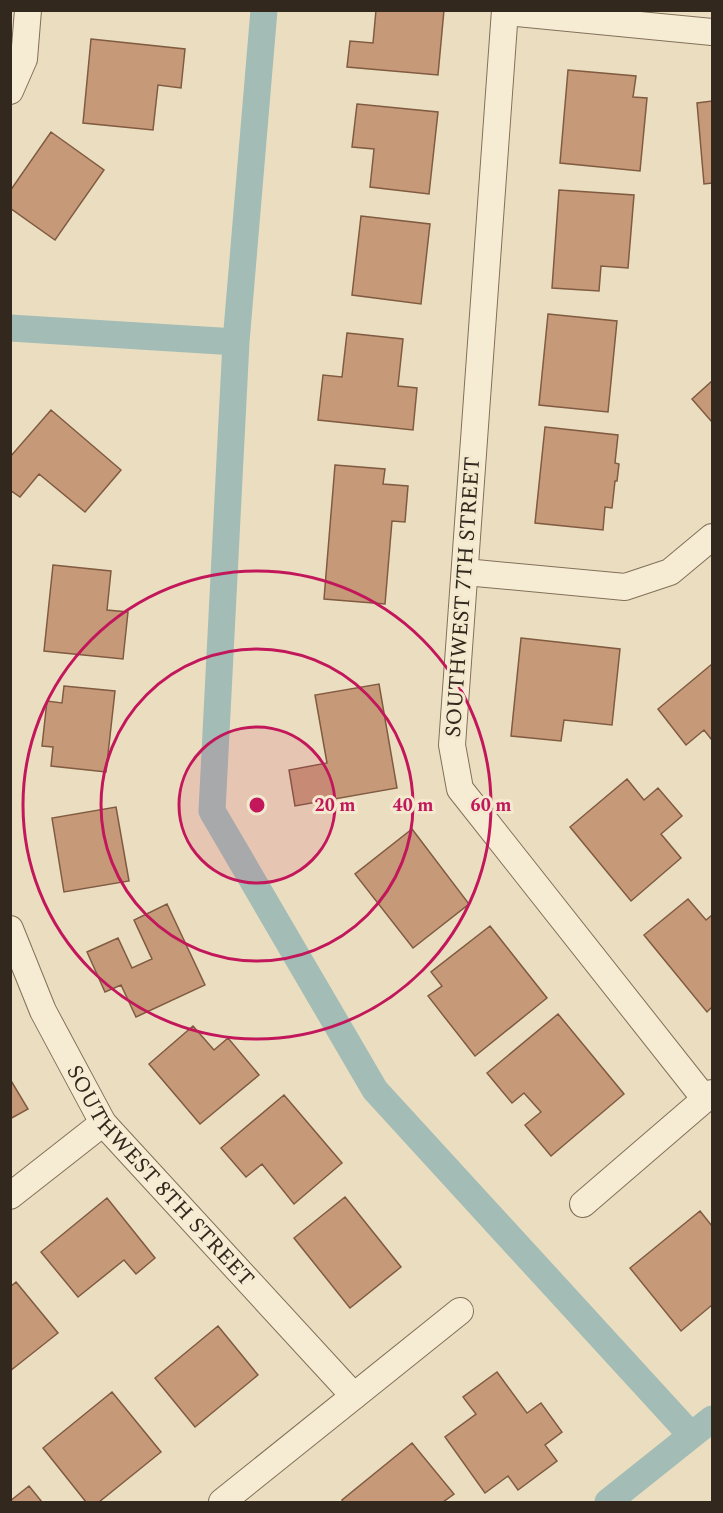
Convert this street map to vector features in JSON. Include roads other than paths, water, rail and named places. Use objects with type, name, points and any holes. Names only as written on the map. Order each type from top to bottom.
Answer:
[{"type":"street","points":[[10,91],[24,59],[28,10]]},
{"type":"street","points":[[505,11],[712,32]]},
{"type":"street","name":"SOUTHWEST 7TH STREET","points":[[505,11],[452,745],[460,789],[709,1096]]},
{"type":"street","points":[[465,572],[625,587],[670,572],[712,537]]},
{"type":"street","name":"SOUTHWEST 8TH STREET","points":[[10,929],[43,1011],[103,1123],[354,1396]]},
{"type":"street","points":[[583,1204],[709,1096]]},
{"type":"street","points":[[10,1196],[103,1123]]},
{"type":"street","points":[[222,1503],[460,1311]]},
{"type":"waterway","points":[[236,342],[264,10]]},
{"type":"waterway","points":[[10,328],[236,342],[212,811],[375,1090],[691,1435]]},
{"type":"waterway","points":[[608,1502],[712,1419]]}]
